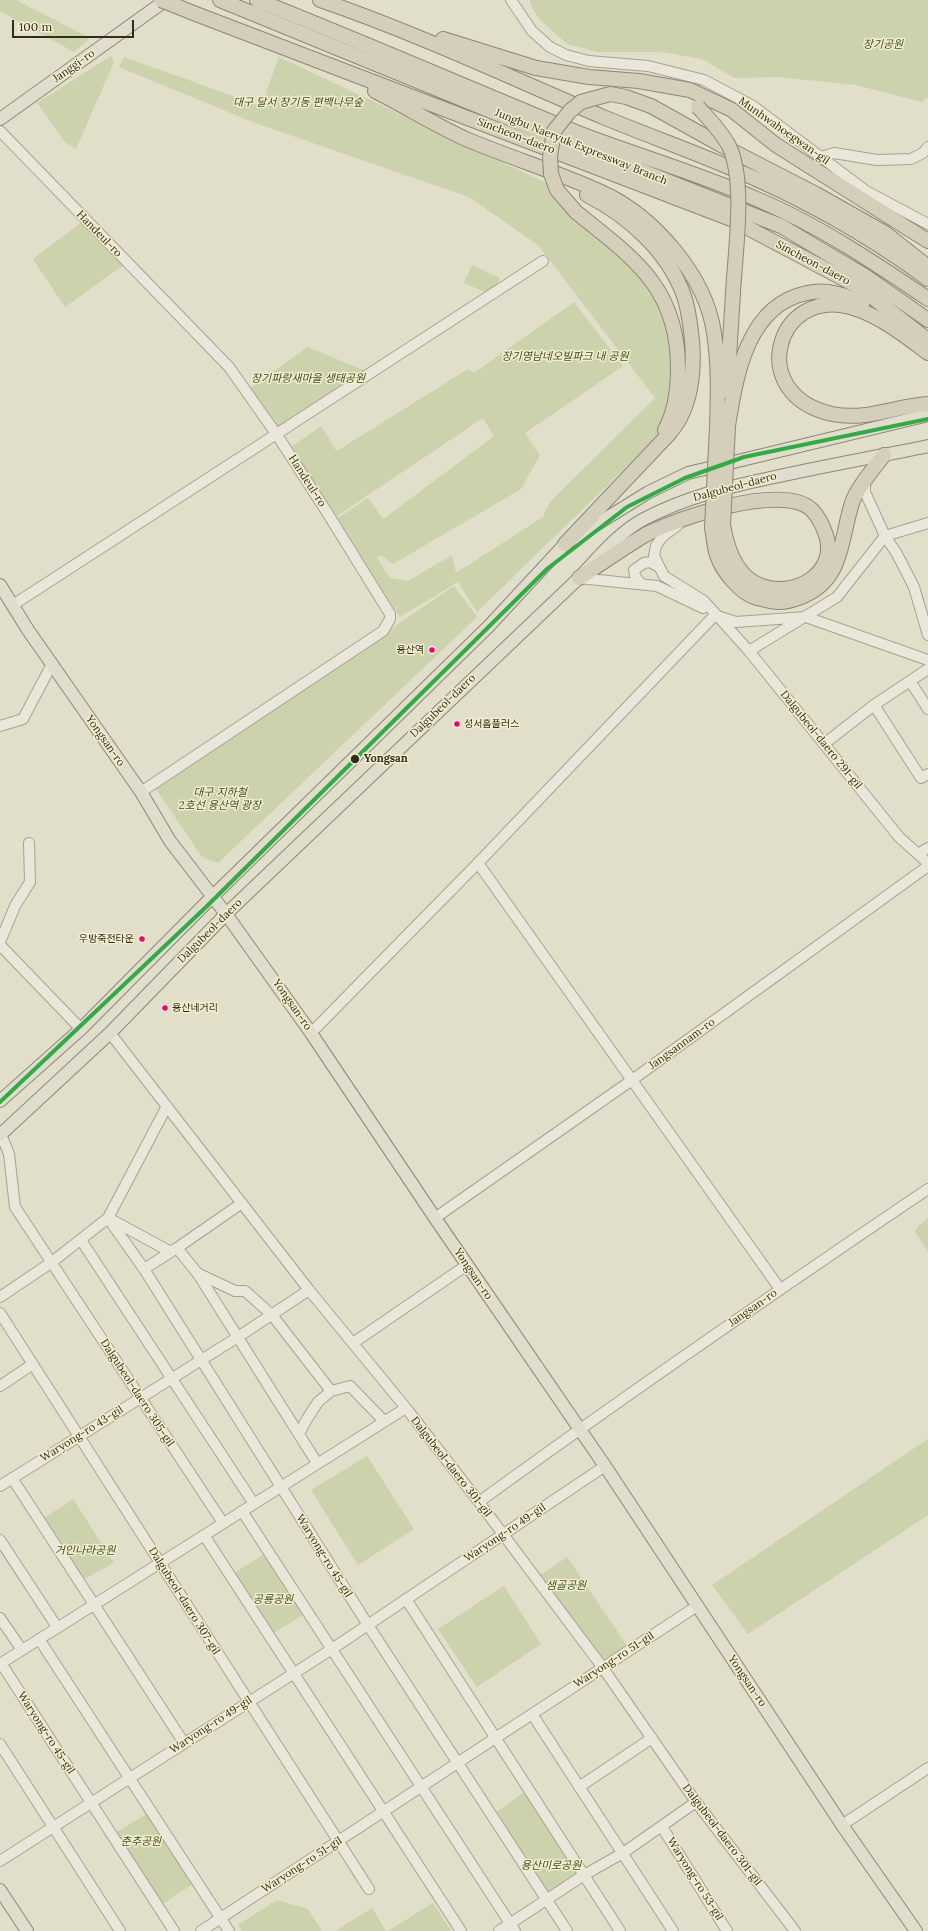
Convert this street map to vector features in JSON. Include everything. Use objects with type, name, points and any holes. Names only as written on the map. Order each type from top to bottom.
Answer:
[{"type":"highway","name":"Sincheon-daero","points":[[161,0],[731,219],[859,287],[928,340]]},
{"type":"highway","name":"Jungbu Naeryuk Expressway Branch","points":[[220,0],[518,122],[781,226],[865,276],[928,320]]},
{"type":"highway","name":"Jungbu Naeryuk Expressway Branch","points":[[256,0],[372,45],[617,148],[759,200],[798,219],[878,265],[928,298]]},
{"type":"highway","points":[[320,0],[536,68],[589,77],[639,81],[690,90],[732,110],[776,145],[928,241]]},
{"type":"highway","points":[[371,17],[634,129],[756,179],[818,210],[889,250],[928,279]]},
{"type":"highway","points":[[286,49],[408,108],[465,138],[602,192],[627,206],[670,244],[688,270],[706,303],[714,332],[722,426]]},
{"type":"highway","points":[[639,81],[683,95],[698,107],[721,132],[729,147],[735,170],[738,198],[727,394],[722,426],[717,556],[732,582],[754,597],[772,602],[786,603],[811,593],[826,582],[838,562],[852,502],[884,455]]},
{"type":"highway","points":[[650,453],[668,423],[678,387],[678,348],[671,316],[662,295],[648,274],[626,252],[576,212],[557,190],[551,174],[550,157],[554,132],[570,111],[581,102],[610,94],[626,97],[651,106],[721,145],[816,194],[884,233],[928,267]]},
{"type":"highway","points":[[517,159],[599,201],[640,231],[660,252],[673,272],[684,296],[690,319],[693,359],[687,398],[680,418],[668,435],[565,544]]},
{"type":"highway","points":[[722,426],[735,382],[750,342],[766,316],[788,299],[799,294],[811,292],[836,294],[857,301],[928,352]]},
{"type":"highway","points":[[897,329],[850,307],[829,305],[820,306],[800,316],[792,323],[781,340],[779,354],[783,378],[800,401],[831,414],[858,417],[882,414],[928,404]]},
{"type":"highway","points":[[579,578],[645,536],[671,523],[697,514],[753,501],[786,499],[810,508],[823,525],[829,546],[827,560],[816,576],[802,586],[774,589],[760,586],[745,576],[734,559],[718,526]]},
{"type":"main road","name":"Janggi-ro","points":[[0,119],[166,0]]},
{"type":"main road","name":"Dalgubeol-daero","points":[[0,1101],[81,1029],[213,896],[489,626],[565,544],[647,493],[688,474],[928,415]]},
{"type":"main road","name":"Dalgubeol-daero","points":[[1,1134],[110,1033],[226,914],[579,578],[608,546],[643,520],[697,496],[834,463],[928,446]]},
{"type":"main road","name":"Yongsan-ro","points":[[0,585],[52,664],[141,792],[170,841],[213,896],[311,1033],[435,1218],[605,1466],[842,1825],[916,1931]]},
{"type":"main road","points":[[0,1890],[27,1931]]},
{"type":"street","name":"Munhwahoegwan-gil","points":[[511,0],[532,31],[550,47],[566,55],[589,61],[648,66],[704,80],[753,106],[866,191],[928,224]]},
{"type":"street","name":"Handeul-ro","points":[[0,131],[229,367],[277,435],[390,614],[390,619],[383,631],[141,792]]},
{"type":"street","points":[[821,156],[834,153],[877,160],[912,159],[924,156],[928,147]]},
{"type":"street","points":[[13,605],[543,261]]},
{"type":"street","points":[[865,482],[865,492],[885,536],[897,554],[914,587],[928,635]]},
{"type":"street","points":[[697,514],[662,537],[656,546],[654,556],[664,576],[704,601],[715,615]]},
{"type":"street","points":[[749,650],[837,597],[885,536],[928,523]]},
{"type":"street","points":[[641,584],[635,576],[634,570],[638,566],[650,562],[659,567]]},
{"type":"street","points":[[579,578],[657,586],[681,596],[715,615],[736,622],[806,617],[928,660]]},
{"type":"street","points":[[311,1033],[478,863],[715,615]]},
{"type":"street","name":"Dalgubeol-daero 291-gil","points":[[715,615],[749,650],[899,837],[928,863]]},
{"type":"street","points":[[0,726],[23,719],[52,664]]},
{"type":"street","points":[[824,744],[874,705],[928,669]]},
{"type":"street","points":[[910,681],[928,709]]},
{"type":"street","points":[[874,705],[921,778],[928,774]]},
{"type":"street","points":[[0,942],[15,906],[30,882],[29,843]]},
{"type":"street","points":[[918,854],[928,848]]},
{"type":"street","points":[[478,863],[780,1289]]},
{"type":"street","name":"Jangsannam-ro","points":[[435,1218],[632,1080],[928,866]]},
{"type":"street","points":[[0,945],[81,1029]]},
{"type":"street","name":"Dalgubeol-daero 301-gil","points":[[110,1033],[309,1290],[406,1408],[478,1502],[603,1668],[696,1802],[795,1931]]},
{"type":"street","points":[[0,1297],[52,1262],[108,1218],[167,1106]]},
{"type":"street","name":"Dalgubeol-daero 305-gil","points":[[1,1134],[9,1154],[15,1207],[223,1523]]},
{"type":"street","name":"Jangsan-ro","points":[[579,1429],[780,1289],[928,1189]]},
{"type":"street","points":[[144,1269],[174,1250],[242,1202]]},
{"type":"street","points":[[108,1218],[174,1250],[197,1273],[318,1463]]},
{"type":"street","points":[[108,1218],[144,1269],[281,1486]]},
{"type":"street","points":[[81,1240],[254,1504]]},
{"type":"street","points":[[353,1343],[467,1265]]},
{"type":"street","points":[[197,1273],[235,1290],[245,1291],[272,1314],[331,1391]]},
{"type":"street","name":"Waryong-ro 43-gil","points":[[0,1486],[238,1337],[309,1290]]},
{"type":"street","name":"Dalgubeol-daero 307-gil","points":[[0,1313],[369,1889]]},
{"type":"street","points":[[0,1386],[33,1364]]},
{"type":"street","points":[[298,1432],[301,1430],[318,1402],[331,1391],[350,1386],[384,1421]]},
{"type":"street","name":"Waryong-ro 45-gil","points":[[91,1803],[1,1663],[406,1408]]},
{"type":"street","points":[[478,1502],[579,1429]]},
{"type":"street","name":"Waryong-ro 49-gil","points":[[0,1861],[332,1649],[605,1466]]},
{"type":"street","points":[[12,1478],[184,1743]]},
{"type":"street","name":"Waryong-ro 45-gil","points":[[281,1486],[368,1624]]},
{"type":"street","points":[[242,1511],[512,1927]]},
{"type":"street","points":[[204,1534],[461,1931]]},
{"type":"street","points":[[0,1540],[57,1627]]},
{"type":"street","points":[[406,1599],[494,1738],[620,1931]]},
{"type":"street","name":"Waryong-ro 51-gil","points":[[201,1931],[338,1842],[420,1786],[697,1606]]},
{"type":"street","points":[[0,1618],[22,1650]]},
{"type":"street","points":[[368,1624],[567,1931]]},
{"type":"street","points":[[39,1639],[229,1931]]},
{"type":"street","points":[[532,1714],[673,1931]]},
{"type":"street","points":[[579,1787],[652,1738]]},
{"type":"street","points":[[0,1744],[120,1931]]},
{"type":"street","points":[[842,1825],[928,1768]]},
{"type":"street","name":"Waryong-ro 53-gil","points":[[499,1931],[512,1927],[547,1900],[584,1875],[623,1853],[696,1802]]},
{"type":"street","points":[[91,1803],[174,1931]]},
{"type":"street","name":"Waryong-ro 53-gil","points":[[662,1827],[728,1931]]},
{"type":"green space","points":[[0,0],[16,0],[90,38],[74,52],[0,11]]},
{"type":"green space","name":"장기공원","points":[[530,0],[928,0],[928,97],[922,102],[856,85],[778,77],[734,78],[702,59],[662,52],[597,52],[567,44],[541,21],[532,8]]},
{"type":"green space","points":[[111,56],[114,62],[76,149],[65,142],[37,103]]},
{"type":"green space","points":[[124,57],[261,106],[279,57],[546,183],[559,203],[615,249],[660,299],[675,368],[662,432],[477,612],[458,582],[400,617],[335,520],[368,498],[383,519],[494,436],[483,418],[337,516],[290,448],[321,426],[337,451],[468,369],[474,373],[574,302],[623,366],[525,433],[540,455],[521,489],[393,564],[381,555],[375,559],[377,558],[390,578],[408,581],[452,555],[456,573],[543,517],[550,502],[655,398],[538,245],[469,197],[255,123],[119,67]]},
{"type":"green space","points":[[82,222],[125,264],[65,307],[33,259]]},
{"type":"green space","points":[[472,265],[500,278],[492,295],[464,283]]},
{"type":"green space","name":"장기파랑새마을 생태공원","points":[[308,347],[368,372],[279,429],[248,389]]},
{"type":"green space","name":"대구 지하철 2호선 용산역 광장","points":[[454,586],[477,617],[218,863],[202,857],[156,789]]},
{"type":"green space","points":[[928,1218],[928,1251],[915,1232],[918,1226]]},
{"type":"green space","points":[[928,1439],[928,1515],[748,1634],[712,1585]]},
{"type":"green space","points":[[367,1456],[414,1529],[358,1565],[311,1490]]},
{"type":"green space","name":"거인나라공원","points":[[73,1499],[114,1563],[82,1580],[44,1518]]},
{"type":"green space","name":"공룡공원","points":[[269,1551],[308,1612],[270,1635],[231,1575]]},
{"type":"green space","name":"샘골공원","points":[[567,1557],[630,1650],[603,1665],[538,1577]]},
{"type":"green space","points":[[504,1586],[541,1644],[477,1687],[438,1629]]},
{"type":"green space","name":"용산미로공원","points":[[527,1790],[582,1873],[546,1897],[492,1815]]},
{"type":"green space","name":"춘추공원","points":[[147,1814],[193,1884],[158,1907],[111,1835]]},
{"type":"green space","points":[[277,1900],[308,1909],[322,1931],[242,1931],[238,1925]]},
{"type":"green space","points":[[433,1903],[451,1931],[388,1931]]},
{"type":"green space","points":[[372,1908],[386,1931],[335,1931]]},
{"type":"transit line","points":[[0,1102],[205,908],[547,569],[627,507],[685,478],[744,457],[928,419]]},
{"type":"place","name":"용산역","points":[[432,650]]},
{"type":"place","name":"성서홈플러스","points":[[457,724]]},
{"type":"place","name":"Yongsan","points":[[355,759]]},
{"type":"place","name":"우방죽전타운","points":[[142,939]]},
{"type":"place","name":"용산네거리","points":[[165,1008]]},
{"type":"park label","name":"대구 달서 장기동 편백나무숲","points":[[298,103]]},
{"type":"park label","name":"장기영남네오빌파크 내 공원","points":[[565,357]]}]
